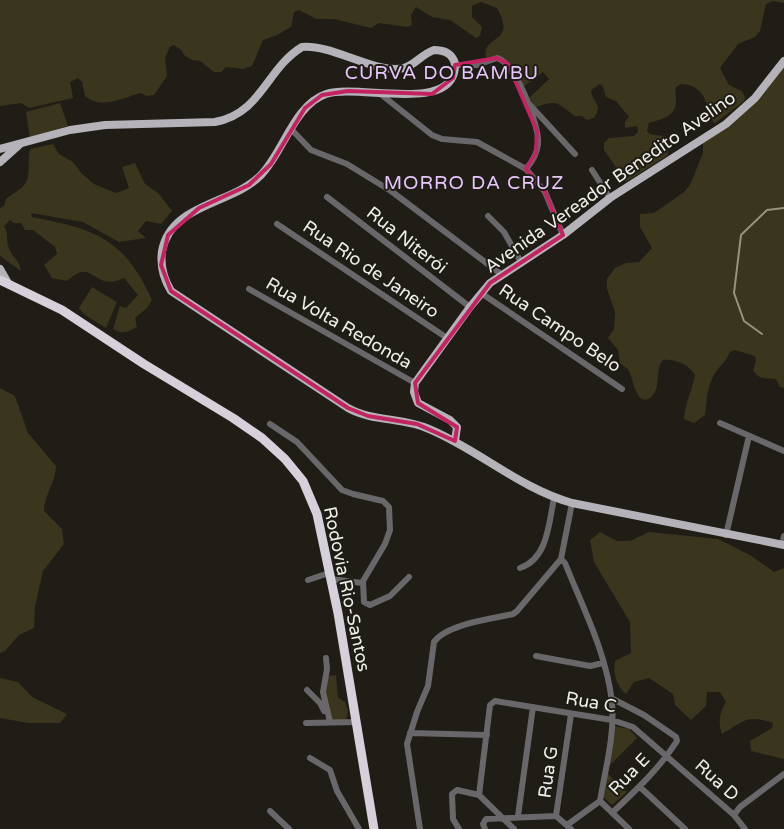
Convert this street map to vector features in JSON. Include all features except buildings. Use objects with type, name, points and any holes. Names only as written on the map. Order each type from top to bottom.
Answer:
[{"type":"highway","name":"Rodovia Rio-Santos","points":[[4,281],[62,310],[144,364],[233,418],[268,443],[285,459],[303,481],[317,514],[330,576],[374,829]]},
{"type":"main road","points":[[0,149],[70,130],[105,125],[215,122],[229,119],[250,105],[285,60],[302,46],[316,47],[365,62],[397,69],[408,66],[429,51],[441,50],[448,53],[453,58],[455,65],[452,78],[440,90],[432,94],[420,95],[377,91],[332,92],[322,96],[305,108],[271,164],[260,177],[238,192],[199,208],[184,218],[168,235],[162,256],[164,279],[171,291],[348,408],[368,416],[427,428],[455,441],[505,473],[554,498],[726,535],[783,542]]},
{"type":"main road","name":"Avenida Vereador Benedito Avelino","points":[[414,383],[481,293],[501,274],[563,235],[610,198],[726,124],[755,98],[784,61]]},
{"type":"main road","points":[[0,162],[20,145]]},
{"type":"main road","points":[[0,270],[4,281]]},
{"type":"main road","points":[[414,383],[415,398],[418,403],[450,420],[457,426],[455,441]]},
{"type":"street","points":[[455,65],[472,65],[491,59],[502,59],[513,71],[528,102],[538,137],[536,153],[526,169]]},
{"type":"street","points":[[377,91],[432,135],[442,139],[477,142],[526,169],[545,192],[563,235]]},
{"type":"street","points":[[528,102],[576,154]]},
{"type":"street","points":[[292,130],[311,150],[348,164],[391,191],[501,274]]},
{"type":"street","points":[[592,170],[610,198]]},
{"type":"street","name":"Rua Niterói","points":[[327,197],[470,307]]},
{"type":"street","points":[[488,216],[504,232],[521,262]]},
{"type":"street","name":"Rua Rio de Janeiro","points":[[277,224],[448,338]]},
{"type":"street","name":"Rua Volta Redonda","points":[[250,289],[414,383]]},
{"type":"street","name":"Rua Campo Belo","points":[[481,293],[622,389]]},
{"type":"street","points":[[720,423],[784,451]]},
{"type":"street","points":[[270,424],[297,442],[342,490],[383,501],[389,507],[390,530],[362,584],[364,602],[370,605],[390,596],[409,576]]},
{"type":"street","points":[[726,535],[749,436]]},
{"type":"street","points":[[520,568],[526,566],[541,551],[545,542],[554,498]]},
{"type":"street","points":[[420,829],[408,758],[410,734],[428,686],[432,647],[438,636],[457,627],[513,614],[561,559],[572,503]]},
{"type":"street","points":[[561,559],[565,562],[599,647],[611,698],[612,720],[600,801],[569,827]]},
{"type":"street","points":[[308,580],[330,576],[362,584]]},
{"type":"street","points":[[536,656],[590,666],[603,663]]},
{"type":"street","points":[[326,658],[327,669],[323,692],[328,722]]},
{"type":"street","points":[[307,690],[323,707],[328,722]]},
{"type":"street","points":[[611,698],[644,716],[676,737],[677,741],[668,756]]},
{"type":"street","name":"Rua C","points":[[487,735],[490,705],[493,702],[499,701],[612,720],[633,727],[668,756]]},
{"type":"street","points":[[518,816],[533,707]]},
{"type":"street","name":"Rua G","points":[[569,827],[556,816],[571,714]]},
{"type":"street","points":[[306,723],[356,722]]},
{"type":"street","points":[[410,734],[487,735],[479,795]]},
{"type":"street","name":"Rua E","points":[[612,813],[640,787],[668,756]]},
{"type":"street","name":"Rua D","points":[[668,756],[734,815],[743,829]]},
{"type":"street","points":[[310,758],[330,770],[336,792],[358,829]]},
{"type":"street","points":[[734,815],[740,807],[784,774]]},
{"type":"street","points":[[640,787],[685,829]]},
{"type":"street","points":[[459,829],[453,819],[452,794],[457,790],[479,795],[514,829]]},
{"type":"street","points":[[600,801],[629,829]]},
{"type":"street","points":[[270,811],[289,829]]},
{"type":"street","points":[[485,829],[483,824],[486,819],[518,816],[556,816]]},
{"type":"highlighted area","points":[[497,58],[508,64],[537,131],[536,153],[526,169],[545,192],[563,235],[490,283],[415,383],[418,403],[457,427],[455,441],[417,424],[368,416],[348,408],[171,291],[161,265],[168,235],[199,208],[249,185],[271,164],[305,108],[322,95],[348,91],[432,94],[453,78],[455,65]]},
{"type":"shaded area","points":[[0,0],[784,0],[784,3],[773,1],[766,4],[760,31],[755,37],[738,44],[720,68],[729,85],[742,91],[745,97],[744,101],[714,124],[704,97],[696,88],[681,84],[676,87],[676,103],[673,112],[666,117],[649,123],[647,131],[650,134],[663,136],[667,143],[668,155],[626,182],[604,150],[604,143],[609,138],[634,136],[638,132],[637,126],[625,128],[625,122],[629,117],[616,101],[606,97],[600,84],[591,90],[598,106],[594,118],[587,120],[582,116],[575,116],[561,105],[554,103],[536,107],[529,98],[549,79],[543,72],[523,87],[513,68],[506,60],[494,57],[486,58],[486,50],[501,34],[503,28],[497,8],[481,2],[472,6],[472,17],[482,27],[480,36],[476,38],[450,20],[432,17],[416,7],[411,15],[412,25],[407,27],[379,23],[371,28],[334,19],[316,19],[299,10],[294,12],[291,27],[263,40],[252,66],[243,69],[226,67],[221,72],[214,72],[200,61],[192,60],[184,55],[174,45],[170,47],[165,58],[167,76],[154,95],[146,96],[141,93],[112,102],[98,102],[85,96],[82,82],[78,78],[70,82],[73,98],[29,108],[21,103],[0,106]]},
{"type":"shaded area","points":[[784,61],[784,388],[780,387],[776,379],[763,378],[755,373],[753,370],[756,361],[755,356],[735,350],[730,352],[714,375],[709,388],[705,415],[694,423],[684,419],[695,375],[693,371],[681,363],[663,360],[659,368],[655,392],[647,400],[639,397],[629,371],[620,363],[618,350],[608,338],[614,329],[615,312],[607,289],[607,279],[615,268],[626,263],[639,262],[652,248],[640,227],[640,214],[654,213],[684,192],[690,185],[703,153],[703,138],[755,98]]},
{"type":"shaded area","points":[[60,103],[68,126],[30,138],[26,112]]},
{"type":"shaded area","points":[[53,144],[59,154],[73,162],[82,174],[94,184],[116,193],[129,188],[122,167],[135,163],[145,184],[158,193],[172,211],[161,224],[146,221],[138,231],[146,238],[119,242],[83,222],[31,213],[32,217],[54,221],[90,232],[118,250],[130,263],[152,300],[147,308],[135,318],[137,327],[131,330],[122,332],[113,329],[120,306],[126,308],[138,295],[124,278],[109,282],[103,281],[90,273],[81,272],[67,281],[52,278],[44,265],[57,254],[55,247],[33,230],[25,230],[21,223],[14,223],[10,220],[4,226],[8,245],[21,271],[0,256],[0,208],[4,206],[6,199],[27,181],[30,149]]},
{"type":"shaded area","points":[[92,287],[117,302],[106,328],[85,315],[79,308]]},
{"type":"shaded area","points":[[0,388],[15,396],[28,433],[56,466],[44,511],[62,529],[64,544],[43,571],[35,607],[34,628],[19,635],[5,651],[0,653]]},
{"type":"shaded area","points":[[600,532],[617,541],[630,541],[649,532],[718,539],[750,555],[774,572],[784,568],[784,759],[751,751],[750,741],[772,728],[773,723],[757,719],[746,720],[722,734],[720,718],[726,702],[720,692],[707,692],[706,706],[691,720],[675,705],[673,694],[649,678],[634,682],[626,694],[623,691],[616,679],[614,670],[615,661],[631,653],[630,622],[594,562],[590,540]]},
{"type":"shaded area","points":[[336,675],[338,698],[345,702],[348,711],[346,720],[331,721],[324,691],[328,676]]},
{"type":"shaded area","points":[[0,678],[18,682],[32,697],[67,714],[60,723],[28,723],[0,718]]},
{"type":"shaded area","points":[[614,726],[629,729],[637,738],[608,767]]},
{"type":"shaded area","points":[[607,773],[627,792],[612,805],[602,796]]},
{"type":"waterway","points":[[762,334],[744,321],[734,293],[741,235],[767,210],[784,208]]},
{"type":"district","name":"CURVA DO BAMBU","points":[[442,72]]},
{"type":"district","name":"MORRO DA CRUZ","points":[[474,182]]}]
